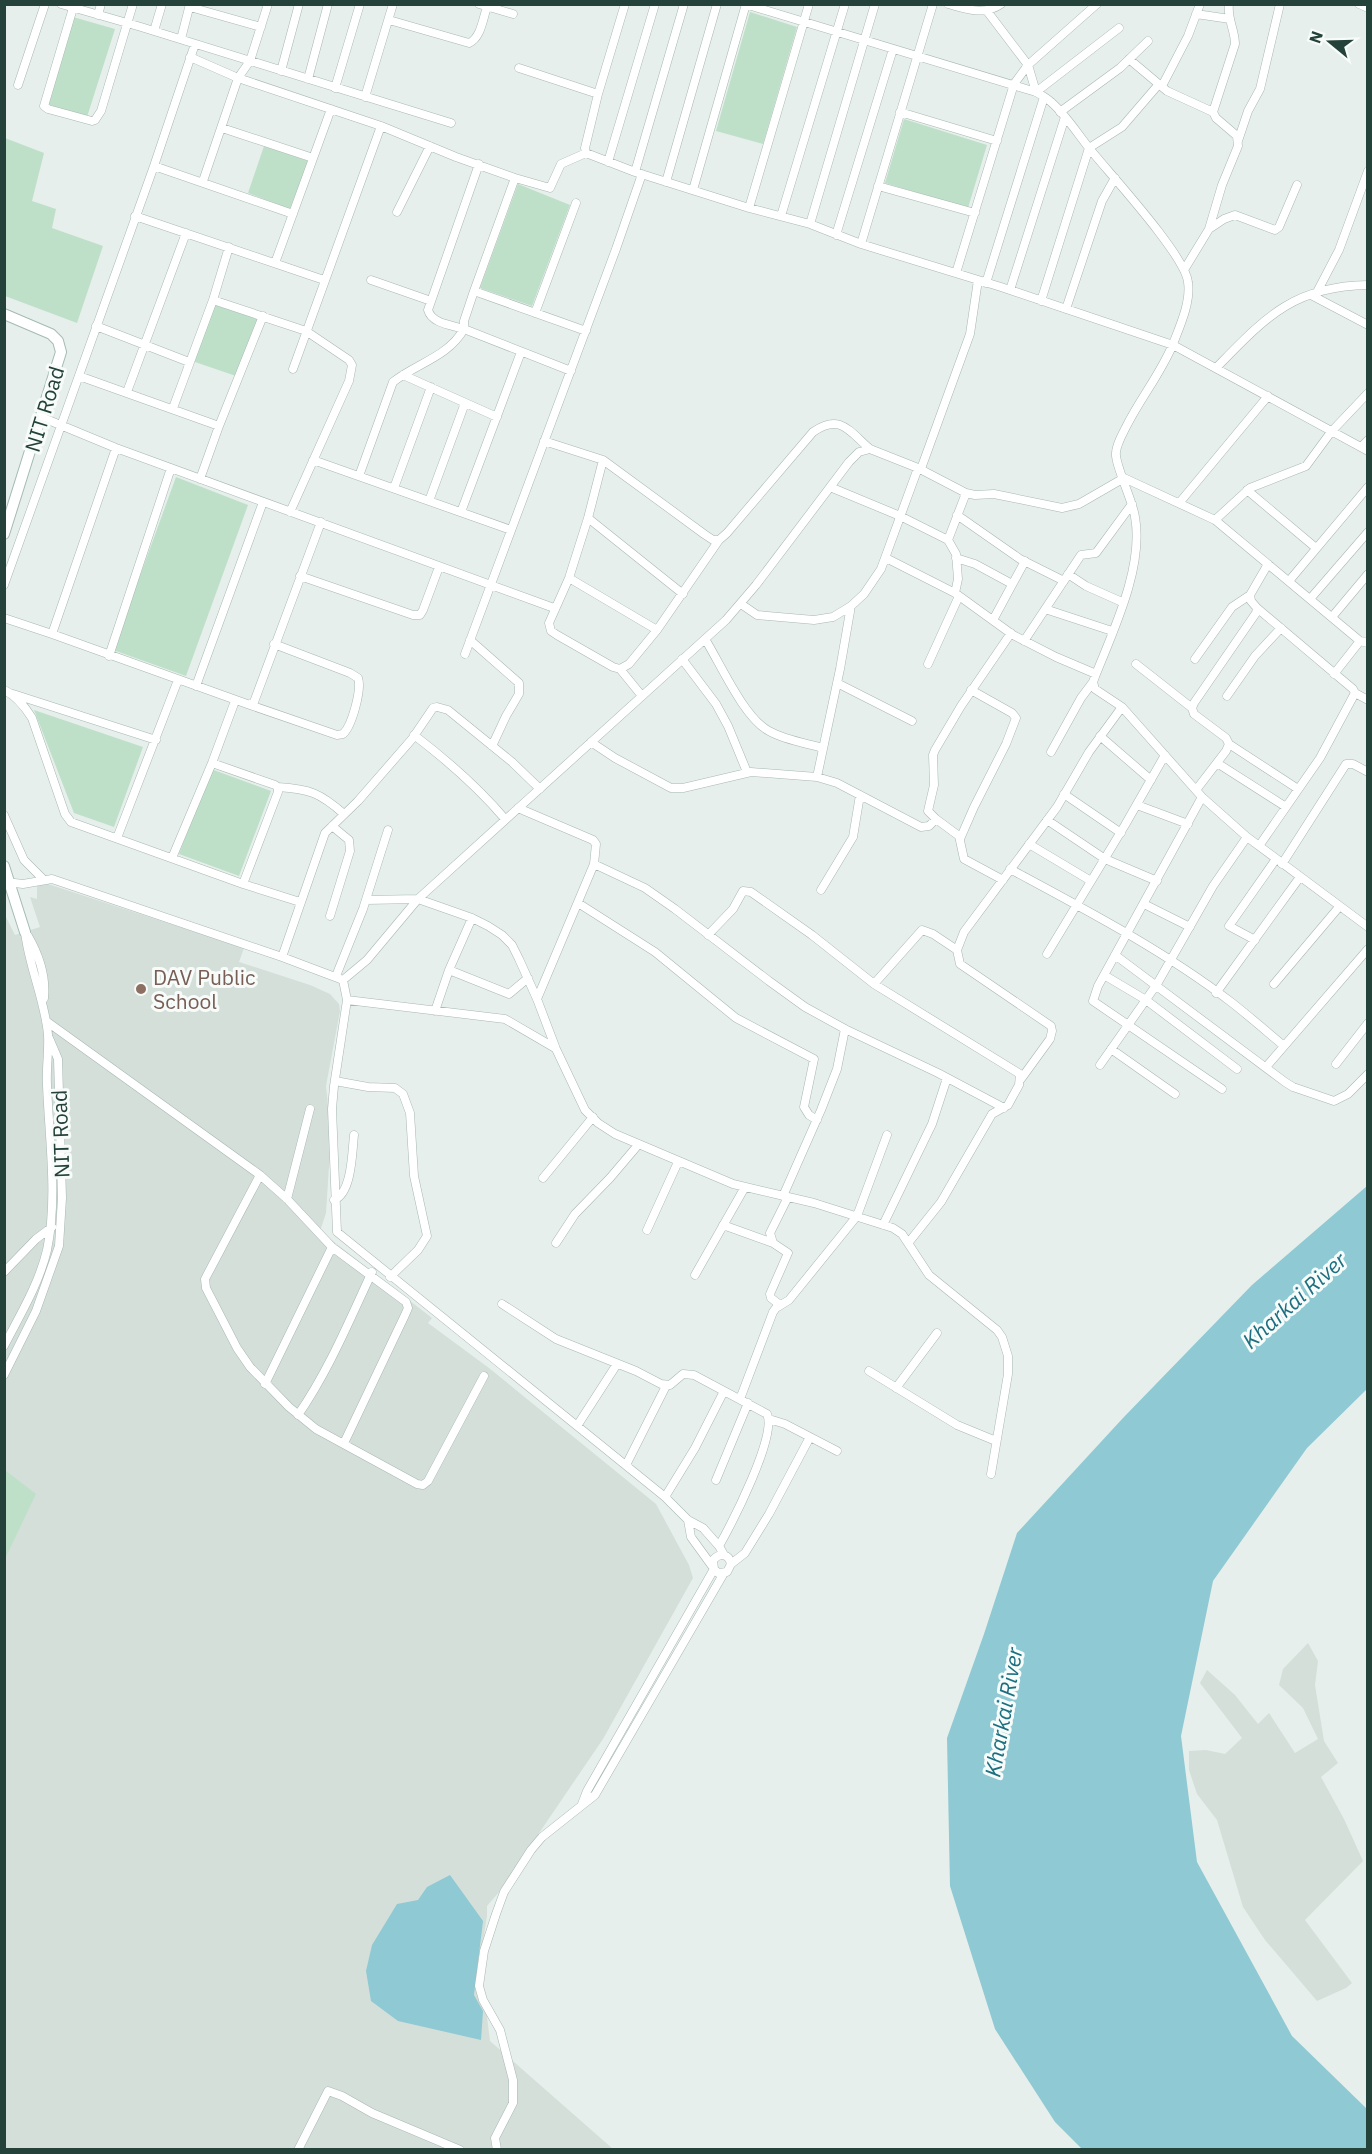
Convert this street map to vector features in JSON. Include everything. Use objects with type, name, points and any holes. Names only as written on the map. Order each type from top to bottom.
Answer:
[{"type":"main road","name":"NIT Road","points":[[4,314],[51,334],[58,341],[61,352],[4,534]]},
{"type":"main road","name":"NIT Road","points":[[4,866],[25,932]]},
{"type":"street","points":[[18,85],[45,4]]},
{"type":"street","points":[[98,15],[101,4]]},
{"type":"street","points":[[133,4],[128,23],[100,111],[95,120],[87,121],[44,106],[68,6],[128,23],[181,39],[451,123]]},
{"type":"street","points":[[154,31],[162,4]]},
{"type":"street","points":[[203,182],[238,78],[250,61],[268,4]]},
{"type":"street","points":[[281,71],[299,4]]},
{"type":"street","points":[[308,79],[328,4]]},
{"type":"street","points":[[335,88],[360,4]]},
{"type":"street","points":[[365,97],[393,4]]},
{"type":"street","points":[[586,153],[585,148],[598,94],[625,4]]},
{"type":"street","points":[[608,162],[655,4]]},
{"type":"street","points":[[465,654],[586,331],[638,173],[684,4]]},
{"type":"street","points":[[666,182],[717,4]]},
{"type":"street","points":[[749,208],[809,4]]},
{"type":"street","points":[[781,216],[845,4]]},
{"type":"street","points":[[810,224],[875,4]]},
{"type":"street","points":[[861,244],[933,4]]},
{"type":"street","points":[[948,4],[978,12],[987,11],[1001,4]]},
{"type":"street","points":[[956,273],[1014,84],[1028,64],[1098,4]]},
{"type":"street","points":[[1041,301],[1089,148],[1122,127],[1160,85],[1188,36],[1200,4]]},
{"type":"street","points":[[1229,4],[1235,44],[1214,112],[1216,118],[1237,136],[1238,141]]},
{"type":"street","points":[[1184,270],[1209,229],[1248,111],[1260,89],[1280,4]]},
{"type":"street","points":[[1359,4],[1368,8]]},
{"type":"street","points":[[693,190],[746,5],[1014,84],[1040,94],[1062,114],[1115,178],[1168,245],[1184,270],[1188,281],[1188,295],[1173,345],[1119,441],[1115,453],[1116,462],[1132,504],[1137,530],[1128,586],[1094,678],[1051,752]]},
{"type":"street","points":[[181,39],[190,6],[261,27]]},
{"type":"street","points":[[389,20],[469,43],[474,42],[477,36],[483,6],[513,14]]},
{"type":"street","points":[[987,11],[1028,64],[1040,94]]},
{"type":"street","points":[[1196,14],[1230,20]]},
{"type":"street","points":[[741,604],[757,615],[814,620],[833,617],[851,606],[875,580],[886,558],[918,468],[925,460],[970,334],[982,281],[1040,94],[1119,28]]},
{"type":"street","points":[[1010,290],[1062,114],[1120,68],[1148,41]]},
{"type":"street","points":[[4,585],[154,166],[195,44]]},
{"type":"street","points":[[836,234],[893,49]]},
{"type":"street","points":[[190,57],[238,78],[381,126],[456,157],[550,188],[561,164],[586,153],[666,182],[810,224],[861,244],[1010,290],[1173,345],[1364,449],[1368,440]]},
{"type":"street","points":[[1129,59],[1174,94],[1214,112]]},
{"type":"street","points":[[519,68],[598,94]]},
{"type":"street","points":[[275,263],[331,109]]},
{"type":"street","points":[[900,112],[997,141]]},
{"type":"street","points":[[293,369],[381,126]]},
{"type":"street","points":[[222,128],[313,158]]},
{"type":"street","points":[[397,212],[433,148]]},
{"type":"street","points":[[479,164],[428,310],[430,316],[571,371]]},
{"type":"street","points":[[154,166],[293,214]]},
{"type":"street","points":[[1314,293],[1339,250],[1368,171]]},
{"type":"street","points":[[359,476],[393,382],[447,350],[464,329],[464,321],[474,291],[515,178]]},
{"type":"street","points":[[1066,309],[1102,201],[1115,178]]},
{"type":"street","points":[[1209,229],[1235,215],[1275,230],[1279,227],[1297,185]]},
{"type":"street","points":[[878,186],[975,213]]},
{"type":"street","points":[[535,313],[576,203]]},
{"type":"street","points":[[135,216],[324,280]]},
{"type":"street","points":[[127,392],[186,233]]},
{"type":"street","points":[[173,408],[213,300],[229,247]]},
{"type":"street","points":[[371,280],[431,301]]},
{"type":"street","points":[[1216,368],[1283,306],[1314,293],[1342,285],[1368,285]]},
{"type":"street","points":[[474,291],[586,331]]},
{"type":"street","points":[[1314,293],[1368,326]]},
{"type":"street","points":[[213,300],[306,331],[349,360],[352,365],[349,381],[290,512]]},
{"type":"street","points":[[200,479],[263,316]]},
{"type":"street","points":[[96,326],[189,362]]},
{"type":"street","points":[[461,512],[521,352]]},
{"type":"street","points":[[403,375],[497,417]]},
{"type":"street","points":[[78,376],[219,426]]},
{"type":"street","points":[[394,488],[431,387]]},
{"type":"street","points":[[1215,520],[1247,490],[1306,466],[1331,432],[1368,393]]},
{"type":"street","points":[[1180,502],[1268,396]]},
{"type":"street","points":[[429,501],[465,403]]},
{"type":"street","points":[[41,417],[116,448],[554,608]]},
{"type":"street","points":[[620,669],[629,664],[657,630],[719,540],[813,432],[821,426],[829,423],[842,426],[870,449],[918,468],[966,493],[975,495],[994,494],[1070,508],[1124,478]]},
{"type":"street","points":[[544,441],[603,460],[712,540],[719,540]]},
{"type":"street","points":[[52,634],[116,448]]},
{"type":"street","points":[[339,978],[367,960],[418,899],[741,604],[854,457],[865,449],[870,449]]},
{"type":"street","points":[[313,460],[511,530]]},
{"type":"street","points":[[603,460],[569,578],[549,623],[551,631],[620,669],[642,696]]},
{"type":"street","points":[[109,656],[171,468]]},
{"type":"street","points":[[1124,478],[1215,520],[1364,642],[1335,674]]},
{"type":"street","points":[[830,487],[900,516],[948,540],[952,545],[956,558],[957,595],[928,664]]},
{"type":"street","points":[[1289,581],[1368,487]]},
{"type":"street","points":[[1247,490],[1316,548]]},
{"type":"street","points":[[948,540],[966,493]]},
{"type":"street","points":[[196,686],[263,502]]},
{"type":"street","points":[[1024,641],[1081,555],[1096,553],[1132,504]]},
{"type":"street","points":[[957,515],[1025,561],[1122,602]]},
{"type":"street","points":[[588,518],[683,594]]},
{"type":"street","points":[[250,705],[254,702],[321,522]]},
{"type":"street","points":[[1310,599],[1368,532]]},
{"type":"street","points":[[886,558],[957,595],[1024,641],[1094,678]]},
{"type":"street","points":[[956,558],[975,564],[1012,584]]},
{"type":"street","points":[[993,620],[1025,561]]},
{"type":"street","points":[[1195,659],[1232,607],[1250,595],[1268,564]]},
{"type":"street","points":[[300,576],[404,613],[420,615],[439,567]]},
{"type":"street","points":[[1332,617],[1368,574]]},
{"type":"street","points":[[569,578],[657,630]]},
{"type":"street","points":[[1250,595],[1251,601],[1257,608],[1355,693],[1368,700]]},
{"type":"street","points":[[817,777],[851,606]]},
{"type":"street","points":[[1192,708],[1256,613],[1257,608]]},
{"type":"street","points":[[1045,609],[1112,631]]},
{"type":"street","points":[[4,618],[235,701],[337,735],[343,734],[350,723],[359,688],[358,678],[274,644]]},
{"type":"street","points":[[1227,696],[1255,656],[1281,628]]},
{"type":"street","points":[[1003,880],[964,860],[960,839],[955,832],[928,811],[934,785],[933,755],[971,690],[1011,633]]},
{"type":"street","points":[[705,639],[743,705],[763,727],[783,736],[823,748]]},
{"type":"street","points":[[470,640],[519,683],[519,694],[492,746]]},
{"type":"street","points":[[682,659],[724,719],[747,772]]},
{"type":"street","points":[[1136,664],[1192,708],[1194,714],[1226,738],[1229,744],[1298,789]]},
{"type":"street","points":[[1094,678],[1095,689],[1122,707],[1199,793],[1247,837],[1368,927]]},
{"type":"street","points":[[117,838],[178,680]]},
{"type":"street","points":[[837,683],[912,721]]},
{"type":"street","points":[[960,839],[1006,744],[1016,718],[1012,713],[971,690]]},
{"type":"street","points":[[8,692],[156,740]]},
{"type":"street","points":[[8,692],[26,708],[32,718],[65,814],[71,822],[243,884],[300,902]]},
{"type":"street","points":[[1259,846],[1320,758],[1355,693]]},
{"type":"street","points":[[172,858],[235,701]]},
{"type":"street","points":[[282,957],[323,838],[414,735],[430,711],[437,707],[448,710],[540,789]]},
{"type":"street","points":[[909,1242],[941,1202],[992,1114],[1004,1108],[1011,1099],[1021,1079],[1050,1039],[1052,1031],[1051,1026],[960,964],[957,950],[964,932],[1047,820],[1100,736],[1122,707]]},
{"type":"street","points":[[414,735],[450,762],[484,793],[505,819]]},
{"type":"street","points":[[1100,736],[1151,780]]},
{"type":"street","points":[[591,742],[615,758],[671,788],[683,788],[747,772],[817,777],[828,779],[921,827],[929,826],[936,819]]},
{"type":"street","points":[[1222,1089],[1093,1001],[1093,996],[1188,824],[1199,793],[1229,744]]},
{"type":"street","points":[[1047,954],[1121,833],[1165,755]]},
{"type":"street","points":[[212,763],[278,787],[293,788],[319,795],[326,798],[344,814]]},
{"type":"street","points":[[1217,763],[1286,807]]},
{"type":"street","points":[[1255,940],[1229,926],[1279,861],[1346,764],[1353,764],[1368,772]]},
{"type":"street","points":[[243,884],[278,787]]},
{"type":"street","points":[[1064,794],[1121,833]]},
{"type":"street","points":[[821,890],[853,837],[860,795]]},
{"type":"street","points":[[1137,805],[1188,824]]},
{"type":"street","points":[[518,807],[593,840],[596,844],[594,864],[537,999]]},
{"type":"street","points":[[4,815],[24,860],[43,879]]},
{"type":"street","points":[[1047,820],[1105,859],[1157,881]]},
{"type":"street","points":[[330,916],[350,851],[349,840],[332,826]]},
{"type":"street","points":[[388,830],[339,978],[347,1000],[333,1109],[334,1200],[337,1232],[375,1265],[626,1464],[688,1520],[703,1528],[724,1555],[729,1558],[731,1564]]},
{"type":"street","points":[[1100,1065],[1157,984],[1213,886],[1247,837]]},
{"type":"street","points":[[1029,844],[1091,881]]},
{"type":"street","points":[[594,864],[645,888],[805,1006],[845,1029],[947,1077],[1004,1108]]},
{"type":"street","points":[[1011,869],[1171,961],[1284,1046]]},
{"type":"street","points":[[1216,993],[1300,877]]},
{"type":"street","points":[[8,883],[23,884],[52,879],[339,978]]},
{"type":"street","points":[[708,935],[733,909],[743,891],[747,890],[812,935],[874,984],[1016,1071],[1020,1074],[1021,1079]]},
{"type":"street","points":[[366,900],[418,899],[489,926],[512,945],[537,999],[556,1049],[585,1110],[615,1134],[733,1184],[857,1216],[902,1234],[929,1275],[997,1329],[1002,1337],[1008,1356],[1008,1374],[991,1474]]},
{"type":"street","points":[[578,903],[655,952],[736,1018],[814,1059],[804,1107],[808,1115],[817,1120]]},
{"type":"street","points":[[1144,904],[1191,927]]},
{"type":"street","points":[[1274,984],[1339,907]]},
{"type":"street","points":[[435,1011],[449,970],[472,918]]},
{"type":"street","points":[[874,984],[922,930],[957,950]]},
{"type":"street","name":"NIT Road","points":[[4,1375],[36,1311],[50,1276],[59,1246],[61,1221],[58,1059],[48,1036],[45,1020],[43,1005],[45,982],[33,945],[25,932]]},
{"type":"street","points":[[1266,1067],[1368,949]]},
{"type":"street","points":[[1115,955],[1293,1087],[1334,1101],[1348,1094],[1368,1074]]},
{"type":"street","points":[[449,970],[509,993],[528,978]]},
{"type":"street","points":[[1104,975],[1146,1000],[1237,1069]]},
{"type":"street","points":[[347,1000],[505,1019],[556,1049]]},
{"type":"street","points":[[45,1020],[260,1175],[287,1199],[332,1246],[402,1298],[408,1308],[344,1443]]},
{"type":"street","points":[[1336,1064],[1368,1023]]},
{"type":"street","points":[[773,1243],[770,1233],[837,1069],[845,1029]]},
{"type":"street","name":"NIT Road","points":[[4,1346],[41,1270],[50,1228],[52,1197],[46,1066],[48,1036]]},
{"type":"street","points":[[1111,1049],[1175,1094]]},
{"type":"street","points":[[883,1225],[932,1124],[947,1077]]},
{"type":"street","points":[[335,1081],[368,1087],[395,1088],[403,1094],[410,1113],[414,1176],[428,1231],[418,1250],[390,1276]]},
{"type":"street","points":[[287,1199],[310,1109]]},
{"type":"street","points":[[543,1178],[593,1117]]},
{"type":"street","points":[[334,1200],[340,1198],[347,1188],[354,1135]]},
{"type":"street","points":[[716,1480],[773,1312],[789,1300],[857,1216],[887,1135]]},
{"type":"street","points":[[556,1243],[575,1214],[638,1145]]},
{"type":"street","points":[[647,1230],[678,1162]]},
{"type":"street","points":[[260,1175],[205,1279],[206,1288],[237,1348],[250,1367],[298,1415],[316,1429],[417,1484],[423,1485],[428,1481],[484,1376]]},
{"type":"street","points":[[695,1275],[745,1187]]},
{"type":"street","points":[[4,1272],[36,1239],[61,1221]]},
{"type":"street","points":[[723,1225],[773,1243],[788,1253],[770,1294],[771,1298],[780,1305]]},
{"type":"street","points":[[265,1384],[332,1246]]},
{"type":"street","points":[[298,1415],[315,1391],[342,1339],[375,1265]]},
{"type":"street","points":[[502,1304],[556,1339],[666,1386]]},
{"type":"street","points":[[896,1388],[937,1333]]},
{"type":"street","points":[[577,1426],[617,1364]]},
{"type":"street","points":[[869,1371],[957,1425],[996,1441]]},
{"type":"street","points":[[626,1464],[666,1386],[683,1374],[688,1374],[724,1391],[767,1414],[769,1419],[767,1437],[743,1499],[719,1546]]},
{"type":"street","points":[[665,1497],[695,1448],[724,1391]]},
{"type":"street","points":[[769,1419],[785,1424],[837,1451]]},
{"type":"street","points":[[497,2150],[495,2138],[513,2103],[513,2080],[500,2030],[480,1994],[480,1970],[504,1892],[531,1850],[549,1830],[595,1795],[724,1573],[745,1553],[769,1514],[810,1437]]},
{"type":"street","points":[[688,1520],[691,1538],[718,1573],[724,1573]]},
{"type":"street","points":[[582,1804],[587,1791],[713,1567],[715,1557],[724,1555]]},
{"type":"street","points":[[298,2150],[328,2091],[372,2113],[460,2150]]},
{"type":"shaded area","points":[[48,884],[244,948],[239,962],[310,985],[330,994],[339,1004],[340,1011],[326,1086],[331,1135],[326,1213],[320,1231],[432,1318],[428,1323],[489,1368],[656,1504],[689,1565],[693,1578],[603,1739],[499,1892],[487,1906],[478,1994],[486,2009],[490,2041],[613,2149],[5,2149],[4,913],[15,935],[40,927],[30,897],[37,899],[37,885]]},
{"type":"shaded area","points":[[1308,1643],[1318,1661],[1315,1685],[1324,1741],[1338,1763],[1321,1777],[1363,1861],[1305,1920],[1352,1983],[1317,2001],[1265,1940],[1243,1907],[1217,1820],[1197,1794],[1189,1770],[1189,1751],[1206,1750],[1225,1754],[1242,1738],[1200,1683],[1207,1670],[1235,1695],[1258,1724],[1269,1713],[1295,1753],[1318,1739],[1303,1708],[1279,1685],[1283,1669]]},
{"type":"green space","points":[[750,12],[797,27],[763,144],[716,131]]},
{"type":"green space","points":[[73,17],[115,29],[87,117],[47,104]]},
{"type":"green space","points":[[904,119],[987,145],[968,208],[885,183]]},
{"type":"green space","points":[[5,138],[44,153],[32,201],[56,209],[52,228],[103,246],[77,323],[5,296]]},
{"type":"green space","points":[[264,146],[308,161],[290,209],[248,193]]},
{"type":"green space","points":[[518,184],[570,205],[532,306],[480,288]]},
{"type":"green space","points":[[215,304],[258,319],[236,376],[192,361]]},
{"type":"green space","points":[[176,477],[248,505],[186,676],[113,650]]},
{"type":"green space","points":[[34,710],[143,747],[114,827],[74,813]]},
{"type":"green space","points":[[211,769],[271,791],[239,876],[179,854]]},
{"type":"green space","points":[[5,1470],[36,1494],[5,1559]]},
{"type":"water","name":"Kharkai River","points":[[1367,1186],[1367,1389],[1307,1448],[1213,1581],[1181,1736],[1197,1862],[1292,2036],[1367,2109],[1367,2149],[1082,2149],[1055,2122],[995,2029],[950,1886],[947,1738],[1017,1533],[1123,1418],[1252,1285]]},
{"type":"water","points":[[450,1875],[483,1921],[474,1995],[483,2011],[481,2040],[398,2021],[371,2001],[366,1971],[372,1945],[397,1904],[418,1900],[427,1887]]},
{"type":"place","name":"DAV Public School","points":[[141,989]]}]
